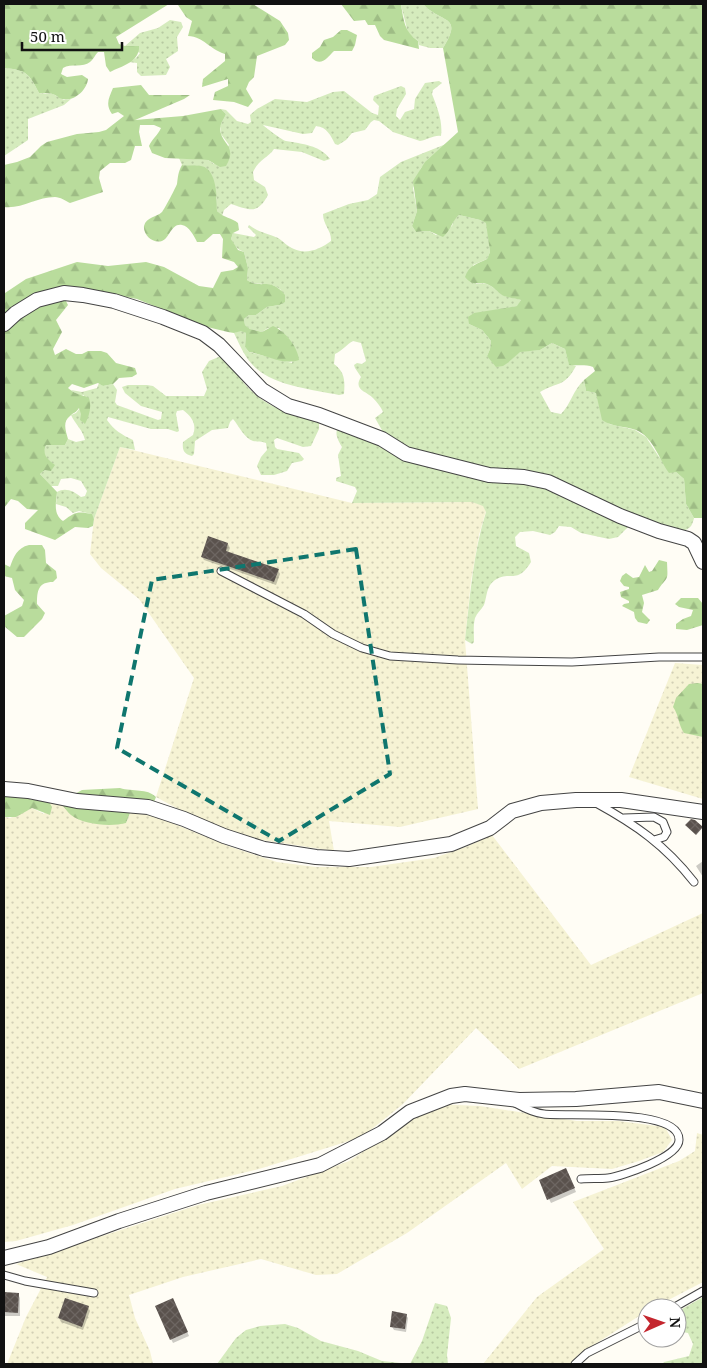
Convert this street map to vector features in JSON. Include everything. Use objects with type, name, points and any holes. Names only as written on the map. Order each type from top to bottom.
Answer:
[{"type":"street","points":[[4,324],[16,313],[37,300],[64,293],[83,294],[114,301],[163,317],[203,333],[219,344],[262,390],[288,406],[319,415],[382,439],[414,457],[489,475],[524,477],[548,482],[620,516],[659,531],[688,539],[694,543],[703,562]]},
{"type":"street","points":[[4,789],[28,791],[77,801],[148,807],[264,849],[316,857],[349,859],[451,844],[490,828],[512,812],[541,803],[621,800],[703,812]]},
{"type":"street","points":[[4,1258],[49,1248],[119,1220],[206,1193],[320,1165],[382,1133],[410,1112],[451,1096],[466,1094],[519,1100],[576,1099],[659,1092],[703,1101]]},
{"type":"lane","points":[[221,571],[304,614],[333,634],[362,648],[390,656],[458,660],[563,662],[659,657],[703,657]]},
{"type":"lane","points":[[591,800],[624,818],[654,840],[678,861],[694,882]]},
{"type":"lane","points":[[624,818],[654,817],[663,822],[666,832],[664,837],[654,840]]},
{"type":"lane","points":[[506,1099],[542,1114],[567,1116],[626,1115],[666,1124],[674,1128],[678,1133],[680,1141],[674,1151],[665,1158],[609,1178],[581,1179]]},
{"type":"lane","points":[[4,1275],[25,1281],[94,1293]]},
{"type":"lane","points":[[687,1300],[703,1291]]},
{"type":"lane","points":[[575,1364],[587,1353],[637,1328]]},
{"type":"highlighted area","points":[[356,549],[390,774],[279,841],[117,748],[152,580]]},
{"type":"shaded area","points":[[120,447],[352,503],[472,502],[483,505],[486,511],[479,535],[471,581],[465,640],[478,809],[400,827],[329,821],[334,851],[255,839],[193,817],[156,797],[194,678],[139,599],[101,568],[90,554],[94,519]]},
{"type":"shaded area","points":[[675,663],[703,665],[703,799],[629,777]]},
{"type":"shaded area","points":[[49,802],[64,803],[126,823],[131,811],[150,814],[231,847],[277,862],[316,867],[371,867],[434,858],[492,835],[591,965],[703,913],[703,993],[519,1069],[476,1028],[403,1104],[362,1137],[259,1169],[175,1189],[73,1225],[16,1241],[4,1242],[4,817],[10,818],[32,808],[44,814]]},
{"type":"shaded area","points":[[435,1104],[480,1106],[577,1121],[618,1121],[665,1127],[672,1140],[663,1152],[612,1169],[552,1166],[522,1189],[506,1163],[407,1233],[337,1274],[316,1275],[261,1259],[183,1277],[129,1295],[135,1318],[150,1351],[153,1364],[7,1364],[26,1317],[47,1277],[16,1264],[198,1205],[282,1186],[349,1161]]},
{"type":"shaded area","points":[[697,1133],[703,1135],[703,1282],[672,1298],[637,1298],[637,1317],[578,1355],[573,1364],[483,1364],[537,1297],[604,1249],[573,1202],[679,1161],[695,1151]]},
{"type":"green space","points":[[4,4],[169,4],[116,37],[119,44],[139,46],[137,56],[129,63],[110,72],[106,66],[104,52],[98,52],[87,64],[63,68],[61,74],[67,77],[82,75],[88,79],[85,87],[75,97],[61,99],[52,94],[39,93],[26,74],[4,68]]},
{"type":"green space","points":[[174,4],[253,4],[280,21],[288,33],[289,40],[285,45],[257,56],[254,77],[246,89],[253,101],[248,107],[234,102],[213,100],[215,92],[228,86],[228,79],[202,87],[203,79],[225,61],[225,54],[203,41],[188,36],[192,21],[186,17],[178,5]]},
{"type":"green space","points":[[341,4],[401,5],[405,25],[418,41],[419,49],[384,40],[375,25],[368,25],[365,20],[354,21]]},
{"type":"green space","points":[[399,4],[423,4],[451,24],[449,37],[443,48],[430,48],[419,45],[418,41],[408,33],[401,5]]},
{"type":"green space","points":[[423,4],[703,4],[703,518],[694,518],[686,504],[684,479],[676,472],[669,473],[651,443],[642,433],[602,420],[596,393],[586,391],[584,380],[595,371],[593,367],[569,365],[565,349],[552,343],[540,350],[520,352],[503,366],[496,367],[487,356],[491,341],[482,330],[469,324],[468,317],[474,313],[517,306],[521,300],[504,296],[486,283],[474,283],[468,281],[465,277],[471,267],[487,259],[490,252],[486,223],[459,215],[443,237],[429,231],[416,232],[412,226],[417,211],[413,181],[425,162],[458,132],[443,48],[449,37],[451,24]]},
{"type":"green space","points":[[170,20],[181,22],[183,27],[177,37],[178,51],[166,59],[170,67],[166,75],[141,76],[137,72],[137,63],[129,62],[140,53],[125,46],[140,33],[158,28]]},
{"type":"green space","points":[[341,30],[347,30],[357,35],[352,51],[334,51],[321,62],[315,61],[312,58],[312,53],[320,47],[324,40],[333,37]]},
{"type":"green space","points":[[4,68],[26,74],[39,93],[53,94],[64,100],[71,99],[64,105],[28,119],[28,140],[4,156]]},
{"type":"green space","points":[[439,81],[442,83],[433,90],[432,94],[438,109],[441,136],[420,141],[393,132],[379,121],[374,120],[365,130],[352,133],[338,145],[335,144],[326,130],[320,127],[316,126],[312,133],[303,134],[263,125],[284,140],[316,148],[330,159],[324,161],[302,152],[274,149],[258,164],[253,172],[254,180],[265,187],[268,195],[260,206],[256,208],[248,209],[231,204],[224,210],[222,216],[217,211],[217,198],[201,166],[182,165],[179,158],[208,160],[214,164],[229,145],[221,134],[220,126],[226,114],[221,109],[226,110],[237,121],[248,124],[251,122],[250,115],[275,99],[307,102],[333,92],[344,91],[372,113],[378,115],[379,106],[373,100],[374,96],[401,86],[405,88],[406,94],[397,109],[396,116],[400,120],[405,112],[414,109],[415,99],[425,83]]},
{"type":"green space","points":[[141,85],[149,95],[190,95],[135,120],[183,116],[221,109],[226,114],[220,127],[221,134],[230,149],[226,166],[220,167],[208,160],[165,158],[152,153],[149,146],[161,128],[154,125],[140,125],[139,132],[142,146],[135,146],[131,160],[125,163],[110,163],[100,171],[99,178],[103,192],[70,203],[55,197],[17,206],[4,207],[4,165],[30,157],[47,142],[77,134],[106,130],[124,116],[118,112],[112,114],[110,110],[108,101],[113,88]]},
{"type":"green space","points":[[446,144],[421,168],[413,188],[417,211],[412,226],[416,232],[429,231],[436,235],[452,226],[454,220],[459,215],[487,223],[490,252],[487,259],[473,265],[476,284],[486,283],[505,296],[521,300],[518,306],[496,310],[469,324],[482,330],[491,341],[487,356],[509,362],[520,351],[540,350],[552,343],[565,349],[569,364],[576,366],[572,373],[564,381],[540,392],[551,412],[561,414],[584,380],[586,391],[596,393],[609,424],[635,430],[646,437],[659,457],[684,479],[686,504],[694,518],[691,526],[679,532],[662,531],[631,524],[618,537],[609,539],[581,533],[571,527],[559,526],[550,535],[533,531],[520,532],[515,537],[516,546],[529,553],[531,562],[522,573],[501,577],[492,582],[484,605],[475,618],[474,642],[472,644],[465,640],[475,559],[486,512],[483,506],[472,502],[352,503],[357,491],[355,487],[336,481],[336,478],[341,476],[338,455],[342,447],[337,436],[337,430],[383,432],[375,418],[383,412],[382,410],[370,396],[359,388],[361,377],[354,365],[357,363],[362,364],[366,361],[361,343],[353,341],[335,354],[334,364],[340,370],[344,381],[344,394],[339,395],[296,386],[274,380],[265,375],[250,361],[234,333],[241,330],[246,333],[245,347],[249,352],[292,363],[295,348],[279,328],[268,328],[262,332],[250,329],[245,325],[244,319],[249,315],[256,315],[267,307],[279,305],[281,290],[272,285],[247,280],[248,268],[244,252],[233,244],[231,239],[233,233],[254,237],[256,235],[248,227],[249,225],[278,238],[299,251],[318,249],[331,241],[323,214],[349,204],[368,200],[377,194],[380,177],[401,162]]},
{"type":"green space","points":[[182,165],[204,167],[210,171],[216,188],[217,211],[238,223],[239,230],[233,233],[231,239],[238,250],[244,252],[248,268],[247,280],[252,283],[275,286],[285,295],[285,302],[267,307],[256,315],[249,315],[244,319],[245,325],[250,329],[262,332],[273,326],[278,328],[293,345],[299,360],[280,361],[249,352],[245,347],[246,333],[241,331],[234,333],[203,326],[137,299],[110,294],[61,289],[4,319],[5,293],[26,279],[77,262],[108,266],[146,262],[164,267],[199,286],[213,288],[221,272],[238,267],[234,262],[222,258],[223,239],[220,234],[213,234],[204,242],[197,242],[187,227],[178,225],[173,228],[165,239],[159,242],[152,240],[145,233],[145,223],[160,214],[167,203],[177,184]]},
{"type":"green space","points":[[65,299],[68,305],[56,320],[62,332],[53,349],[55,355],[66,349],[76,354],[88,351],[101,351],[107,353],[116,363],[135,368],[137,374],[132,377],[119,378],[113,384],[103,386],[98,383],[84,388],[72,384],[68,388],[89,398],[89,415],[85,424],[80,420],[79,408],[68,418],[65,427],[68,439],[65,445],[46,445],[46,456],[55,465],[51,471],[45,470],[40,474],[57,492],[56,512],[63,521],[73,514],[79,513],[92,514],[94,519],[93,526],[88,528],[75,527],[55,540],[25,529],[25,523],[38,510],[27,509],[18,501],[11,499],[4,508],[4,331],[27,307]]},
{"type":"green space","points":[[221,356],[226,358],[247,386],[262,399],[293,415],[319,422],[319,429],[311,446],[303,447],[277,438],[274,440],[277,449],[299,453],[304,459],[302,461],[292,463],[287,471],[274,475],[261,475],[257,466],[267,450],[266,443],[253,441],[244,435],[233,419],[228,428],[212,430],[195,441],[194,454],[192,456],[185,453],[183,442],[193,435],[194,424],[189,415],[183,410],[177,411],[176,414],[179,431],[177,432],[168,429],[151,429],[108,417],[107,420],[115,429],[133,440],[135,450],[120,447],[94,519],[91,514],[79,511],[73,513],[66,507],[56,504],[57,492],[69,490],[81,497],[85,496],[87,491],[81,481],[71,478],[61,479],[58,486],[51,486],[40,474],[45,470],[44,451],[46,445],[65,445],[68,439],[76,442],[85,440],[83,433],[71,415],[80,408],[84,424],[84,395],[78,395],[71,390],[82,392],[97,388],[99,383],[103,386],[113,384],[117,390],[115,402],[117,405],[158,420],[161,419],[162,412],[141,406],[125,393],[122,387],[128,385],[147,385],[153,386],[166,396],[204,396],[207,389],[202,372],[209,361]]},
{"type":"green space","points":[[29,545],[42,545],[45,550],[46,563],[56,571],[57,578],[53,582],[48,582],[39,588],[37,604],[45,613],[42,619],[24,637],[17,637],[4,626],[4,616],[22,606],[24,600],[15,590],[12,578],[4,576],[4,564],[10,567],[16,553]]},
{"type":"green space","points":[[659,560],[667,562],[667,578],[658,590],[642,595],[644,603],[642,612],[650,620],[647,624],[638,622],[634,612],[622,606],[629,603],[629,601],[621,597],[620,592],[629,589],[629,587],[624,586],[620,581],[626,573],[633,578],[639,577],[645,565],[649,572],[652,571]]},
{"type":"green space","points":[[681,598],[698,598],[703,604],[703,625],[687,630],[676,629],[676,624],[691,616],[693,610],[679,607],[675,604]]},
{"type":"green space","points":[[689,684],[703,684],[703,737],[684,733],[673,707],[676,698]]},
{"type":"green space","points":[[4,787],[32,800],[37,797],[49,802],[52,807],[50,815],[32,808],[16,817],[4,817]]},
{"type":"green space","points":[[120,788],[148,792],[156,797],[154,802],[135,800],[126,823],[120,824],[105,825],[83,821],[71,815],[63,806],[64,800],[82,790]]},
{"type":"green space","points":[[703,1297],[703,1364],[663,1364],[664,1362],[689,1356],[693,1344],[687,1333],[687,1306]]},
{"type":"green space","points":[[435,1303],[447,1306],[451,1318],[447,1355],[448,1364],[410,1364],[422,1341]]},
{"type":"green space","points":[[285,1324],[298,1328],[321,1341],[358,1351],[382,1361],[410,1364],[217,1364],[236,1338],[246,1330],[260,1326]]},
{"type":"building","points":[[208,536],[228,543],[226,551],[279,569],[274,582],[201,557]]},
{"type":"building","points":[[691,819],[703,827],[696,835],[685,825]]},
{"type":"building","points":[[566,1168],[575,1188],[547,1200],[539,1180]]},
{"type":"building","points":[[4,1292],[19,1293],[18,1313],[4,1312]]},
{"type":"building","points":[[65,1298],[89,1306],[82,1327],[58,1318]]},
{"type":"building","points":[[173,1298],[188,1332],[170,1340],[155,1306]]},
{"type":"building","points":[[392,1311],[407,1314],[405,1329],[390,1327]]}]
